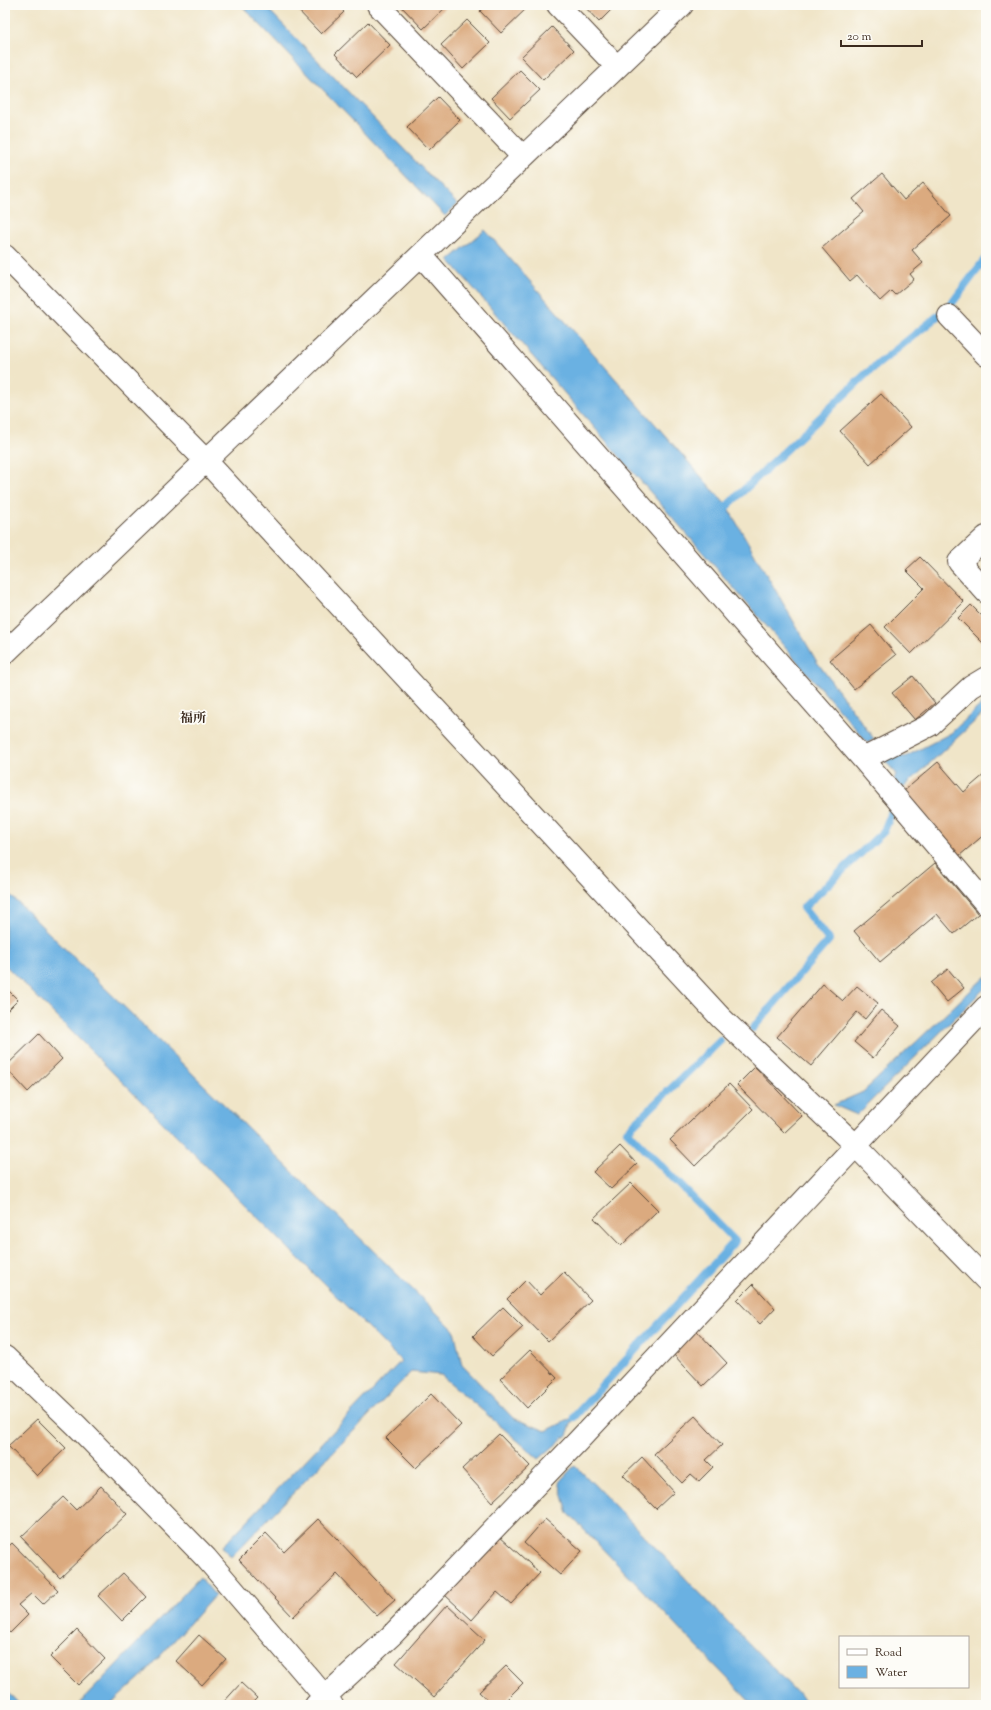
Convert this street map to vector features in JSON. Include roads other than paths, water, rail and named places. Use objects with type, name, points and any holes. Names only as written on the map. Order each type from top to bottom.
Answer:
[{"type":"street","points":[[378,5],[523,157]]},
{"type":"street","points":[[558,5],[617,67]]},
{"type":"street","points":[[5,653],[682,5]]},
{"type":"street","points":[[421,255],[863,759],[986,904]]},
{"type":"street","points":[[5,256],[206,461],[721,1018],[855,1145],[986,1280]]},
{"type":"street","points":[[949,316],[986,355]]},
{"type":"street","points":[[986,537],[959,562],[986,592]]},
{"type":"street","points":[[863,759],[930,725],[971,687],[986,678]]},
{"type":"street","points":[[5,1357],[76,1425],[206,1558],[324,1702],[398,1628],[583,1435],[986,1006]]},
{"type":"water","points":[[241,5],[264,5],[457,204],[445,216]]},
{"type":"water","points":[[485,230],[727,506],[817,662],[874,739],[868,743],[449,260]]},
{"type":"water","points":[[986,700],[986,711],[902,789],[894,781],[896,773],[880,756],[887,752],[905,757],[951,733]]},
{"type":"water","points":[[5,890],[454,1330],[462,1365],[513,1418],[546,1431],[574,1417],[567,1435],[539,1459],[441,1375],[411,1372],[231,1557],[222,1547],[401,1361],[5,965]]},
{"type":"water","points":[[986,976],[986,987],[857,1115],[834,1105],[863,1092]]},
{"type":"water","points":[[575,1465],[809,1705],[753,1705],[568,1513],[559,1482]]},
{"type":"water","points":[[200,1577],[215,1595],[144,1674],[110,1705],[78,1705]]},
{"type":"water","points":[[5,1689],[20,1705],[5,1705]]},
{"type":"waterway","points":[[727,506],[867,373],[949,307],[986,258]]},
{"type":"waterway","points":[[753,1028],[829,940],[803,908],[884,831],[892,811]]},
{"type":"waterway","points":[[574,1417],[735,1241],[627,1131],[720,1041]]},
{"type":"district","name":"福所","points":[[193,717]]}]
